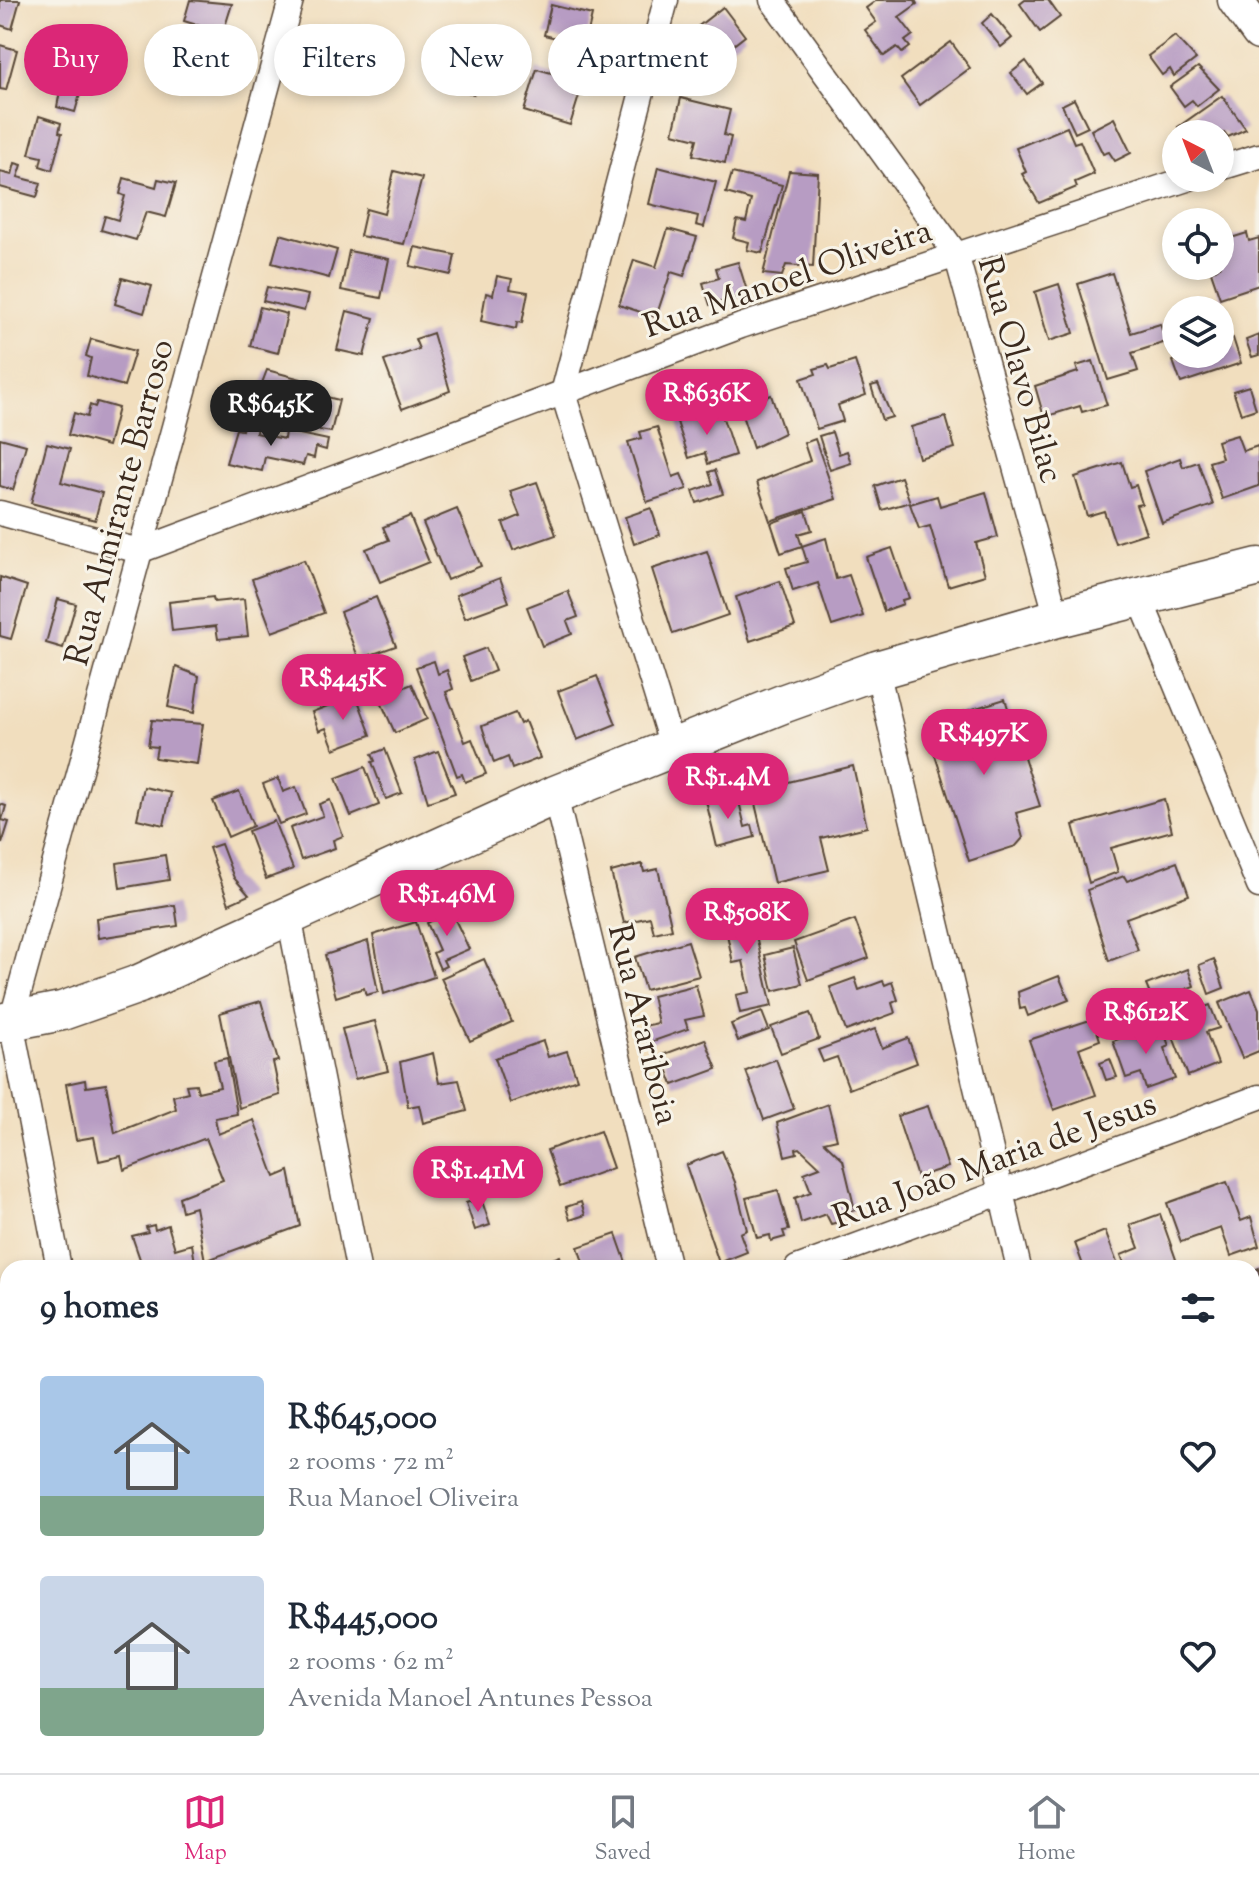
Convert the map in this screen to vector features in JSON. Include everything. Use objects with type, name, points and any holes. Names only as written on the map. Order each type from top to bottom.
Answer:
[{"type":"main road","points":[[5,1022],[62,1011],[139,984],[555,795],[672,746],[877,670],[1057,618],[1259,567]]},
{"type":"street","name":"Rua Almirante Barroso","points":[[5,1022],[291,0]]},
{"type":"street","points":[[666,0],[563,393],[672,746]]},
{"type":"street","name":"Rua Olavo Bilac","points":[[772,0],[956,254],[1057,618]]},
{"type":"street","points":[[1235,0],[1259,33]]},
{"type":"street","points":[[1234,164],[1259,156]]},
{"type":"street","name":"Rua Manoel Oliveira","points":[[139,551],[811,301],[1162,187]]},
{"type":"street","points":[[0,513],[139,551]]},
{"type":"street","points":[[1139,596],[1259,886]]},
{"type":"street","points":[[877,670],[1017,1260]]},
{"type":"street","name":"Rua Arariboia","points":[[555,795],[667,1260]]},
{"type":"street","points":[[289,916],[356,1260]]},
{"type":"street","points":[[5,1022],[57,1260]]},
{"type":"street","name":"Rua João Maria de Jesus","points":[[818,1260],[1259,1097]]},
{"type":"building","points":[[0,0],[20,0],[12,29],[0,25]]},
{"type":"building","points":[[190,0],[232,4],[226,24],[184,21]]},
{"type":"building","points":[[877,0],[915,0],[917,4],[899,17],[913,35],[905,41],[910,47],[902,53],[897,47],[884,56],[865,30],[876,22],[866,8]]},
{"type":"building","points":[[1025,0],[1048,0],[1060,17],[1040,32],[1020,4]]},
{"type":"building","points":[[551,5],[592,15],[590,24],[548,24],[548,36],[544,35]]},
{"type":"building","points":[[723,7],[736,24],[701,24]]},
{"type":"building","points":[[992,14],[1012,38],[1001,47],[982,23]]},
{"type":"building","points":[[737,25],[745,36],[737,42]]},
{"type":"building","points":[[1175,36],[1196,59],[1174,76],[1170,69],[1162,75],[1148,56]]},
{"type":"building","points":[[951,42],[970,68],[920,105],[901,79]]},
{"type":"building","points":[[0,45],[17,50],[6,90],[0,89]]},
{"type":"building","points":[[1026,61],[1042,83],[1027,94],[1011,73]]},
{"type":"building","points":[[1198,67],[1219,89],[1197,106],[1192,100],[1184,106],[1170,87]]},
{"type":"building","points":[[537,69],[548,72],[548,96],[579,96],[570,125],[524,111],[529,96],[532,96]]},
{"type":"building","points":[[59,96],[80,96],[75,112],[57,107]]},
{"type":"building","points":[[1222,96],[1246,129],[1234,134],[1234,120],[1188,120]]},
{"type":"building","points":[[681,98],[730,110],[724,135],[731,137],[725,163],[693,155],[697,139],[673,133]]},
{"type":"building","points":[[1074,99],[1088,127],[1075,133],[1062,105]]},
{"type":"building","points":[[39,116],[61,123],[59,132],[62,133],[52,170],[40,166],[42,157],[29,154]]},
{"type":"building","points":[[1114,118],[1131,153],[1115,161],[1109,152],[1103,154],[1091,130]]},
{"type":"building","points":[[1067,127],[1074,143],[1080,141],[1094,174],[1075,182],[1077,187],[1039,203],[1022,174],[1026,172],[1016,148]]},
{"type":"building","points":[[15,163],[22,165],[18,177],[41,183],[37,197],[0,187],[0,172],[12,175]]},
{"type":"building","points":[[658,167],[716,182],[704,227],[696,225],[698,216],[649,204]]},
{"type":"building","points":[[394,171],[422,178],[404,244],[360,236],[366,209],[384,214]]},
{"type":"building","points":[[789,171],[818,173],[813,267],[786,265],[782,276],[763,274]]},
{"type":"building","points":[[732,173],[782,185],[762,253],[747,250],[749,242],[733,238],[737,220],[746,222],[751,200],[726,193]]},
{"type":"building","points":[[124,178],[156,187],[158,179],[176,183],[166,217],[146,212],[136,240],[101,230],[105,216],[118,220],[125,196],[120,194]]},
{"type":"building","points":[[668,229],[697,237],[684,276],[671,272],[656,317],[619,305],[634,260],[656,267]]},
{"type":"building","points":[[1247,233],[1249,241],[1259,238],[1259,285],[1219,296],[1214,280],[1234,280],[1234,237]]},
{"type":"building","points":[[280,234],[337,250],[329,278],[272,263]]},
{"type":"building","points":[[415,247],[455,255],[451,275],[410,266]]},
{"type":"building","points":[[349,251],[389,259],[381,298],[341,290]]},
{"type":"building","points":[[738,262],[748,294],[710,305],[703,283],[719,278],[716,268]]},
{"type":"building","points":[[1112,273],[1131,333],[1160,324],[1162,343],[1132,353],[1138,371],[1108,380],[1078,284]]},
{"type":"building","points":[[497,276],[512,279],[510,289],[528,292],[522,323],[517,322],[516,329],[481,321],[486,293],[493,295]]},
{"type":"building","points":[[122,278],[152,286],[144,313],[115,304]]},
{"type":"building","points":[[1059,284],[1074,333],[1049,341],[1035,292]]},
{"type":"building","points":[[267,287],[308,295],[304,311],[263,301]]},
{"type":"building","points":[[260,307],[287,314],[278,353],[250,346]]},
{"type":"building","points":[[347,311],[374,318],[364,356],[337,350]]},
{"type":"building","points":[[433,333],[450,391],[402,409],[384,361],[419,349],[415,339]]},
{"type":"building","points":[[1259,335],[1259,355],[1252,357],[1246,340]]},
{"type":"building","points":[[91,339],[135,351],[124,386],[87,376],[91,358],[86,356]]},
{"type":"building","points":[[1234,341],[1241,363],[1234,365]]},
{"type":"building","points":[[855,361],[866,395],[838,405],[843,421],[817,429],[801,379],[816,374],[814,369],[828,365],[830,369]]},
{"type":"building","points":[[1093,361],[1107,405],[1082,412],[1080,406],[1044,417],[1035,386],[1078,372],[1076,366]]},
{"type":"building","points":[[1176,368],[1226,368],[1181,383]]},
{"type":"building","points":[[267,370],[301,379],[293,414],[254,404]]},
{"type":"building","points":[[878,384],[892,417],[882,420],[871,386]]},
{"type":"building","points":[[1249,386],[1256,409],[1241,414],[1233,391]]},
{"type":"building","points":[[302,391],[339,400],[331,432],[298,426]]},
{"type":"building","points":[[771,395],[784,433],[753,448],[739,406]]},
{"type":"building","points":[[97,402],[118,408],[108,446],[68,435],[74,413],[87,417],[90,405],[95,407]]},
{"type":"building","points":[[720,409],[735,455],[708,464],[705,453],[689,458],[677,422]]},
{"type":"building","points":[[946,417],[955,448],[919,458],[911,427]]},
{"type":"building","points":[[244,422],[257,425],[256,433],[284,439],[285,431],[328,440],[326,450],[316,447],[314,458],[306,456],[303,465],[265,457],[262,471],[226,463],[236,429],[242,430]]},
{"type":"building","points":[[657,427],[673,477],[681,474],[687,489],[647,502],[628,442],[642,438],[640,432]]},
{"type":"building","points":[[832,432],[839,454],[847,451],[851,463],[830,470],[819,436]]},
{"type":"building","points":[[1237,435],[1243,451],[1258,446],[1259,486],[1222,499],[1209,462],[1222,458],[1217,441]]},
{"type":"building","points":[[0,438],[26,445],[13,490],[0,486]]},
{"type":"building","points":[[815,439],[836,499],[770,521],[757,482],[810,461],[804,443]]},
{"type":"building","points":[[47,443],[70,449],[61,482],[102,493],[95,520],[31,503]]},
{"type":"building","points":[[1180,458],[1183,467],[1198,462],[1213,505],[1162,523],[1144,471]]},
{"type":"building","points":[[1122,462],[1130,487],[1136,485],[1142,504],[1136,505],[1146,533],[1115,543],[1104,511],[1087,516],[1075,477]]},
{"type":"building","points":[[715,470],[723,494],[697,503],[693,491],[713,484],[709,472]]},
{"type":"building","points":[[901,477],[910,502],[882,510],[875,486]]},
{"type":"building","points":[[537,482],[556,535],[513,550],[503,523],[520,516],[510,491]]},
{"type":"building","points":[[986,492],[998,537],[976,543],[985,575],[948,586],[930,526],[919,529],[910,504],[937,496],[940,506]]},
{"type":"building","points":[[651,508],[660,535],[634,544],[625,517]]},
{"type":"building","points":[[457,509],[481,566],[447,580],[423,523]]},
{"type":"building","points":[[806,511],[812,530],[798,534],[802,546],[781,553],[771,523]]},
{"type":"building","points":[[410,516],[429,562],[380,582],[366,549],[389,540],[383,527]]},
{"type":"building","points":[[826,538],[836,579],[849,575],[863,616],[832,626],[818,583],[793,591],[786,568],[807,562],[802,546]]},
{"type":"building","points":[[892,548],[909,598],[902,600],[903,604],[884,611],[866,557]]},
{"type":"building","points":[[707,551],[728,615],[673,634],[652,569]]},
{"type":"building","points":[[304,560],[324,613],[272,632],[252,579]]},
{"type":"building","points":[[0,577],[27,586],[11,639],[0,636]]},
{"type":"building","points":[[500,578],[509,602],[465,618],[456,595]]},
{"type":"building","points":[[780,581],[795,626],[750,641],[736,597]]},
{"type":"building","points":[[568,591],[578,617],[567,621],[572,634],[542,646],[527,607]]},
{"type":"building","points":[[213,597],[214,602],[244,599],[248,636],[218,639],[216,626],[172,631],[169,602]]},
{"type":"building","points":[[376,597],[396,646],[359,659],[340,612]]},
{"type":"building","points":[[58,599],[76,604],[63,648],[46,643]]},
{"type":"building","points":[[486,648],[495,671],[471,681],[462,657]]},
{"type":"building","points":[[434,661],[438,674],[447,670],[453,689],[446,692],[465,742],[472,739],[486,774],[465,782],[462,774],[457,776],[416,667]]},
{"type":"building","points":[[176,667],[199,676],[194,713],[168,707]]},
{"type":"building","points":[[597,676],[616,724],[577,740],[558,691]]},
{"type":"building","points":[[412,684],[427,719],[395,733],[376,691],[388,686],[390,693]]},
{"type":"building","points":[[356,695],[371,735],[334,749],[326,728],[319,731],[312,712]]},
{"type":"building","points":[[1005,699],[1040,806],[1016,813],[1023,838],[1016,846],[969,861],[925,724]]},
{"type":"building","points":[[515,713],[520,724],[525,721],[540,758],[512,769],[508,757],[494,763],[482,726]]},
{"type":"building","points":[[152,720],[203,724],[197,764],[155,758],[157,747],[148,746]]},
{"type":"building","points":[[385,749],[402,793],[386,799],[372,762],[375,761],[372,754]]},
{"type":"building","points":[[438,751],[455,793],[428,802],[415,760]]},
{"type":"building","points":[[853,766],[867,827],[821,838],[829,870],[774,883],[752,791]]},
{"type":"building","points":[[365,767],[379,805],[351,816],[336,778]]},
{"type":"building","points":[[278,778],[283,792],[296,787],[306,814],[279,824],[263,784]]},
{"type":"building","points":[[144,787],[171,793],[164,825],[137,819]]},
{"type":"building","points":[[239,791],[253,826],[228,837],[213,801]]},
{"type":"building","points":[[737,793],[745,827],[752,825],[755,837],[717,847],[706,801]]},
{"type":"building","points":[[1164,799],[1172,831],[1111,848],[1118,872],[1089,883],[1073,825]]},
{"type":"building","points":[[330,800],[343,836],[333,840],[335,848],[301,860],[290,828],[323,816],[319,804]]},
{"type":"building","points":[[0,804],[6,806],[2,820],[9,822],[2,844]]},
{"type":"building","points":[[274,821],[293,869],[266,879],[248,831]]},
{"type":"building","points":[[221,844],[234,878],[249,895],[229,904],[209,848]]},
{"type":"building","points":[[165,855],[169,880],[120,888],[117,863]]},
{"type":"building","points":[[1177,862],[1189,895],[1126,918],[1138,950],[1109,961],[1087,890],[1124,876],[1127,881]]},
{"type":"building","points":[[642,864],[644,872],[658,869],[672,929],[654,933],[650,917],[624,923],[611,872]]},
{"type":"building","points":[[748,900],[772,1006],[740,1013],[736,995],[750,992],[743,961],[733,963],[722,910]]},
{"type":"building","points":[[175,905],[178,926],[98,938],[96,918]]},
{"type":"building","points":[[451,911],[469,949],[443,960],[446,966],[440,969],[433,953],[439,950],[427,923]]},
{"type":"building","points":[[855,920],[869,958],[808,980],[794,942]]},
{"type":"building","points":[[416,922],[434,977],[384,994],[373,935]]},
{"type":"building","points":[[368,941],[378,992],[366,995],[364,988],[336,997],[325,955]]},
{"type":"building","points":[[688,941],[699,976],[645,990],[635,957]]},
{"type":"building","points":[[793,948],[802,984],[773,991],[765,955]]},
{"type":"building","points":[[484,959],[512,1022],[470,1041],[441,978]]},
{"type":"building","points":[[1214,959],[1224,988],[1209,994],[1199,965]]},
{"type":"building","points":[[1188,969],[1194,986],[1153,1002],[1146,985]]},
{"type":"building","points":[[1059,976],[1069,1000],[1028,1016],[1025,1008],[1020,1009],[1018,992]]},
{"type":"building","points":[[855,978],[859,990],[883,981],[885,985],[892,982],[898,1000],[892,1003],[895,1013],[846,1031],[830,987]]},
{"type":"building","points":[[696,985],[704,1016],[685,1020],[688,1029],[648,1043],[644,1026],[658,1023],[652,996]]},
{"type":"building","points":[[1251,990],[1259,1009],[1259,1051],[1242,1058],[1219,1003]]},
{"type":"building","points":[[261,1001],[278,1061],[273,1062],[280,1095],[239,1108],[220,1013]]},
{"type":"building","points":[[1210,1005],[1219,1028],[1206,1032],[1218,1064],[1188,1076],[1167,1021]]},
{"type":"building","points":[[762,1012],[769,1030],[738,1041],[731,1024]]},
{"type":"building","points":[[810,1013],[819,1039],[781,1053],[771,1027]]},
{"type":"building","points":[[1093,1019],[1100,1040],[1079,1048],[1096,1095],[1054,1110],[1029,1040]]},
{"type":"building","points":[[375,1021],[388,1071],[355,1079],[342,1029]]},
{"type":"building","points":[[1161,1024],[1169,1046],[1164,1048],[1175,1079],[1146,1089],[1141,1073],[1126,1078],[1113,1041]]},
{"type":"building","points":[[875,1029],[882,1048],[908,1038],[917,1063],[849,1089],[837,1057],[823,1062],[818,1050]]},
{"type":"building","points":[[705,1039],[717,1069],[673,1085],[662,1055]]},
{"type":"building","points":[[543,1041],[548,1057],[567,1051],[577,1079],[511,1103],[495,1058]]},
{"type":"building","points":[[433,1053],[439,1083],[459,1080],[467,1111],[423,1123],[419,1105],[408,1107],[400,1062]]},
{"type":"building","points":[[227,1058],[237,1114],[215,1118],[218,1134],[254,1120],[275,1177],[289,1171],[300,1226],[205,1260],[195,1207],[182,1211],[179,1197],[223,1180],[206,1138],[124,1170],[121,1156],[99,1161],[94,1137],[76,1140],[66,1084],[85,1080],[86,1087],[106,1084],[115,1133],[176,1109],[173,1096],[188,1092],[186,1085],[196,1084],[198,1092],[220,1087],[214,1061]]},
{"type":"building","points":[[776,1059],[794,1109],[764,1120],[746,1071]]},
{"type":"building","points":[[1110,1059],[1117,1077],[1106,1080],[1100,1063]]},
{"type":"building","points":[[828,1104],[837,1139],[824,1142],[843,1160],[855,1210],[842,1214],[842,1221],[831,1224],[826,1214],[801,1223],[795,1198],[811,1192],[804,1173],[820,1167],[800,1148],[796,1149],[797,1153],[785,1156],[777,1123]]},
{"type":"building","points":[[928,1106],[948,1167],[917,1177],[897,1116]]},
{"type":"building","points":[[600,1131],[613,1168],[560,1187],[547,1150]]},
{"type":"building","points":[[722,1151],[735,1182],[747,1230],[740,1233],[747,1252],[718,1260],[686,1165]]},
{"type":"building","points":[[1227,1182],[1241,1221],[1251,1217],[1259,1246],[1231,1256],[1221,1228],[1181,1242],[1167,1203]]},
{"type":"building","points":[[778,1190],[789,1230],[783,1231],[785,1237],[771,1241],[770,1235],[757,1238],[746,1198]]},
{"type":"building","points":[[481,1198],[490,1225],[475,1230],[466,1203]]},
{"type":"building","points":[[581,1202],[585,1215],[570,1220],[566,1207]]},
{"type":"building","points":[[1160,1214],[1176,1260],[1123,1260],[1121,1255],[1139,1248],[1130,1225]]},
{"type":"building","points":[[154,1225],[155,1230],[168,1225],[175,1249],[192,1244],[195,1260],[140,1260],[132,1236],[148,1232],[146,1227]]},
{"type":"building","points":[[1105,1231],[1116,1260],[1081,1260],[1075,1243]]},
{"type":"building","points":[[616,1234],[625,1260],[582,1260],[578,1247]]}]
